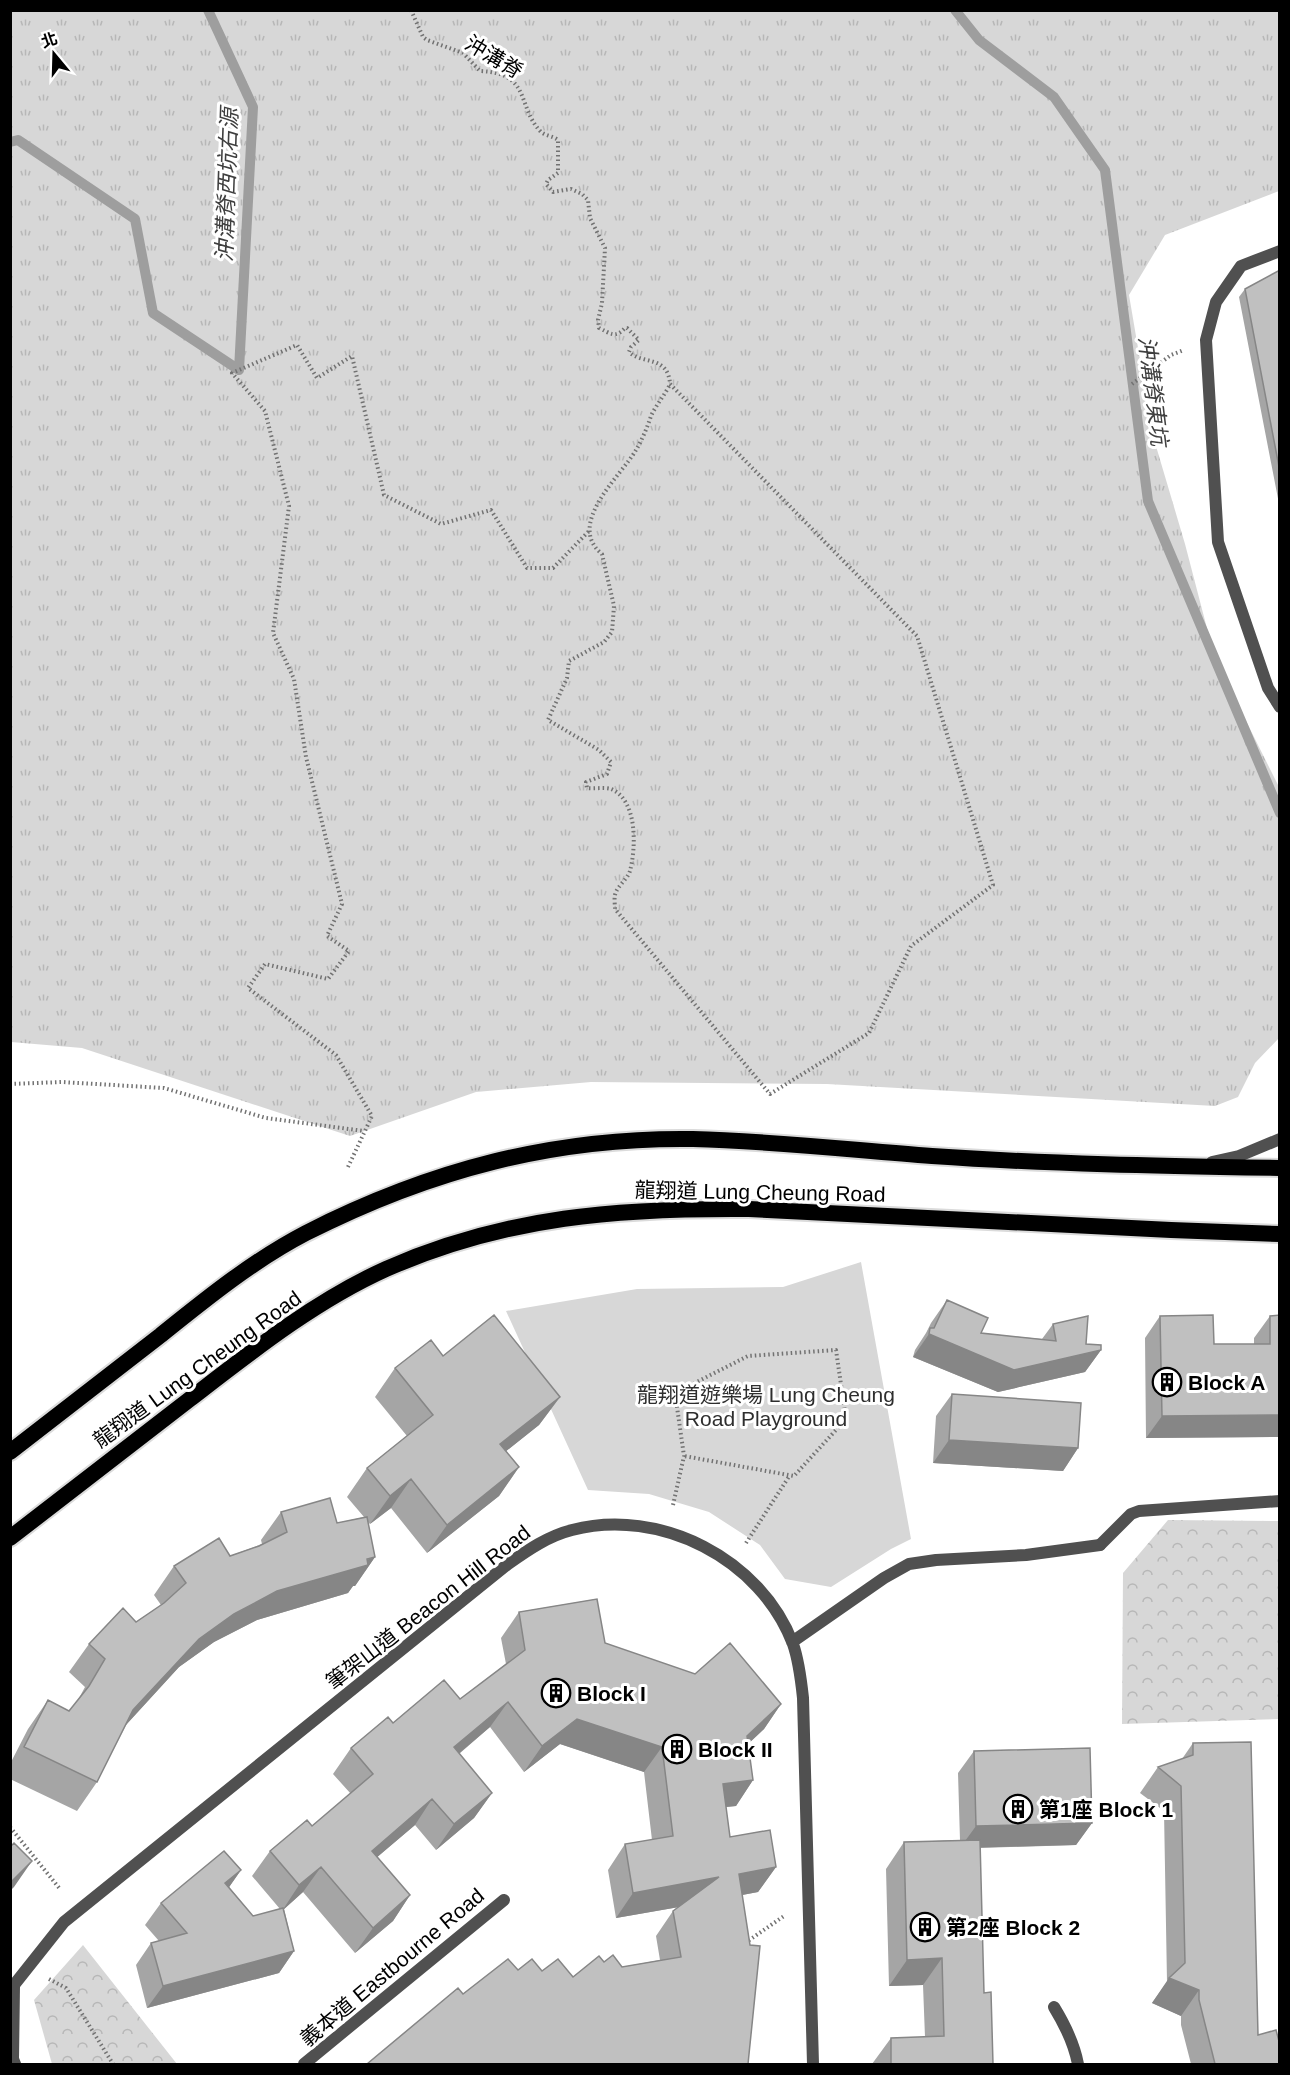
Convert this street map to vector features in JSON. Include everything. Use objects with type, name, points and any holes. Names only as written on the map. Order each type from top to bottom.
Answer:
[{"type":"highway","name":"龍翔道 Lung Cheung Road","points":[[10,1452],[215,1292],[303,1235],[366,1204],[437,1176],[520,1154],[608,1142],[693,1139],[935,1156],[1193,1167],[1280,1168]]},
{"type":"highway","name":"龍翔道 Lung Cheung Road","points":[[10,1538],[240,1361],[286,1328],[334,1298],[385,1270],[433,1251],[526,1224],[574,1216],[622,1212],[728,1209],[1280,1234]]},
{"type":"street","points":[[1280,251],[1241,266],[1216,302],[1206,340],[1218,542],[1268,688],[1280,707]]},
{"type":"street","points":[[1193,1167],[1239,1156],[1280,1139]]},
{"type":"street","points":[[792,1642],[884,1578],[909,1564],[936,1560],[1026,1555],[1100,1545],[1131,1514],[1139,1511],[1280,1501]]},
{"type":"street","name":"筆架山道 Beacon Hill Road","points":[[12,1988],[64,1922],[499,1571],[530,1548],[549,1538],[572,1530],[622,1524],[643,1526],[691,1540],[730,1562],[768,1601],[792,1642],[798,1660],[803,1698],[813,2064]]},
{"type":"street","name":"義本道 Eastbourne Road","points":[[304,2064],[504,1899]]},
{"type":"street","points":[[12,1988],[13,2059],[15,2064]]},
{"type":"street","points":[[1054,2007],[1066,2026],[1078,2064]]},
{"type":"path","name":"沖溝脊","points":[[411,10],[423,37],[427,40],[463,53],[480,71],[494,72],[514,83],[524,97],[528,114],[542,133],[558,140],[558,173],[546,184],[553,192],[571,189],[588,200],[590,218],[605,248],[599,328],[613,335],[627,328],[639,340],[629,352],[633,356],[652,360],[664,368],[670,384]]},
{"type":"path","points":[[348,1167],[372,1116],[336,1055],[248,988],[265,964],[328,979],[349,951],[327,936],[342,904],[306,757],[294,679],[273,633],[289,506],[265,411],[232,373],[297,345],[317,378],[352,356],[384,495],[441,524],[491,510],[527,568],[553,568],[590,530]]},
{"type":"path","points":[[1132,384],[1171,356]]},
{"type":"path","points":[[670,384],[917,636],[993,885],[911,946],[869,1033],[770,1094],[615,909],[615,894],[629,874],[632,859],[634,829],[631,813],[618,794],[609,788],[587,788],[586,782],[608,774],[610,762],[605,756],[599,750],[548,720],[567,678],[569,661],[604,642],[612,632],[614,606],[603,554],[591,537],[591,523],[597,504],[612,480],[636,450],[654,411],[670,384]]},
{"type":"path","points":[[10,1084],[62,1082],[164,1088],[266,1119],[364,1131]]},
{"type":"path","points":[[673,1505],[684,1456],[675,1393],[748,1356],[836,1350],[846,1419],[794,1476],[684,1456]]},
{"type":"path","points":[[746,1543],[790,1475]]},
{"type":"path","points":[[10,1827],[60,1889]]},
{"type":"path","points":[[740,1947],[784,1916]]},
{"type":"path","points":[[48,1978],[66,1988],[113,2064]]},
{"type":"green space","points":[[10,11],[1279,11],[1279,191],[1165,235],[1129,295],[1153,436],[1185,544],[1215,659],[1279,787],[1279,1038],[1255,1063],[1238,1097],[1215,1106],[827,1084],[591,1082],[476,1092],[350,1136],[82,1048],[11,1042]]},
{"type":"green space","name":"龍翔道遊樂場 Lung Cheung Road Playground","points":[[861,1262],[911,1539],[831,1587],[785,1579],[760,1545],[709,1512],[649,1494],[588,1490],[506,1311],[637,1289],[783,1287]]},
{"type":"green space","points":[[1168,1520],[1279,1521],[1279,1719],[1122,1724],[1123,1573]]},
{"type":"green space","points":[[83,1945],[177,2064],[52,2064],[34,2000]]},
{"type":"building","points":[[1280,270],[1280,472],[1245,289]]},
{"type":"building","points":[[947,1300],[988,1318],[981,1333],[1056,1341],[1053,1324],[1088,1316],[1086,1344],[1101,1345],[1101,1350],[1014,1370],[929,1334],[930,1328],[934,1328]]},
{"type":"building","points":[[494,1315],[560,1397],[500,1444],[519,1467],[447,1525],[411,1479],[390,1496],[367,1468],[433,1415],[395,1368],[431,1340],[443,1356]]},
{"type":"building","points":[[1213,1315],[1214,1344],[1270,1344],[1270,1316],[1280,1315],[1280,1415],[1162,1416],[1160,1316]]},
{"type":"building","points":[[952,1394],[1081,1403],[1078,1448],[949,1440]]},
{"type":"building","points":[[330,1498],[337,1523],[367,1517],[375,1557],[367,1559],[368,1565],[277,1591],[234,1614],[199,1639],[133,1710],[97,1782],[24,1747],[48,1700],[69,1711],[89,1686],[105,1659],[89,1644],[123,1608],[136,1622],[164,1603],[186,1583],[174,1566],[219,1538],[230,1556],[259,1546],[287,1532],[281,1512]]},
{"type":"building","points":[[597,1599],[605,1643],[695,1674],[730,1643],[781,1704],[747,1736],[753,1780],[723,1784],[730,1837],[770,1830],[776,1867],[739,1874],[750,1945],[760,1946],[748,2064],[367,2064],[458,1988],[463,1994],[508,1959],[518,1970],[532,1959],[542,1971],[558,1959],[573,1977],[599,1956],[604,1962],[613,1955],[622,1967],[681,1957],[673,1911],[719,1877],[633,1893],[625,1844],[673,1836],[662,1747],[577,1719],[542,1746],[508,1702],[454,1747],[492,1793],[454,1824],[432,1799],[372,1851],[410,1895],[373,1928],[321,1867],[299,1885],[270,1851],[307,1820],[312,1826],[373,1774],[351,1748],[388,1717],[393,1723],[444,1680],[460,1699],[525,1650],[519,1612]]},
{"type":"building","points":[[1251,1742],[1258,2035],[1276,2030],[1280,2045],[1280,2064],[1215,2064],[1199,2000],[1199,1990],[1169,1978],[1185,1963],[1181,1786],[1158,1767],[1193,1755],[1193,1743]]},
{"type":"building","points":[[1090,1748],[1092,1823],[976,1826],[974,1751]]},
{"type":"building","points":[[980,1840],[984,1993],[991,1992],[993,2064],[891,2064],[891,2038],[944,2036],[942,1958],[907,1960],[904,1842]]},
{"type":"building","points":[[14,1843],[32,1861],[10,1883],[10,1847]]},
{"type":"building","points":[[224,1851],[241,1870],[225,1883],[253,1916],[283,1908],[294,1951],[163,1986],[151,1943],[187,1933],[161,1903]]},
{"type":"waterway","name":"沖溝脊西坑右源","points":[[208,10],[253,107],[239,370]]},
{"type":"waterway","name":"沖溝脊東坑","points":[[955,10],[979,40],[1054,97],[1105,170],[1148,501],[1280,813]]},
{"type":"waterway","points":[[10,142],[18,140],[135,219],[153,313],[239,370]]},
{"type":"place","name":"Block A","points":[[1167,1382]]},
{"type":"place","name":"Block I","points":[[556,1693]]},
{"type":"place","name":"Block II","points":[[677,1749]]},
{"type":"place","name":"第1座 Block 1","points":[[1018,1809]]},
{"type":"place","name":"第2座 Block 2","points":[[925,1927]]}]
